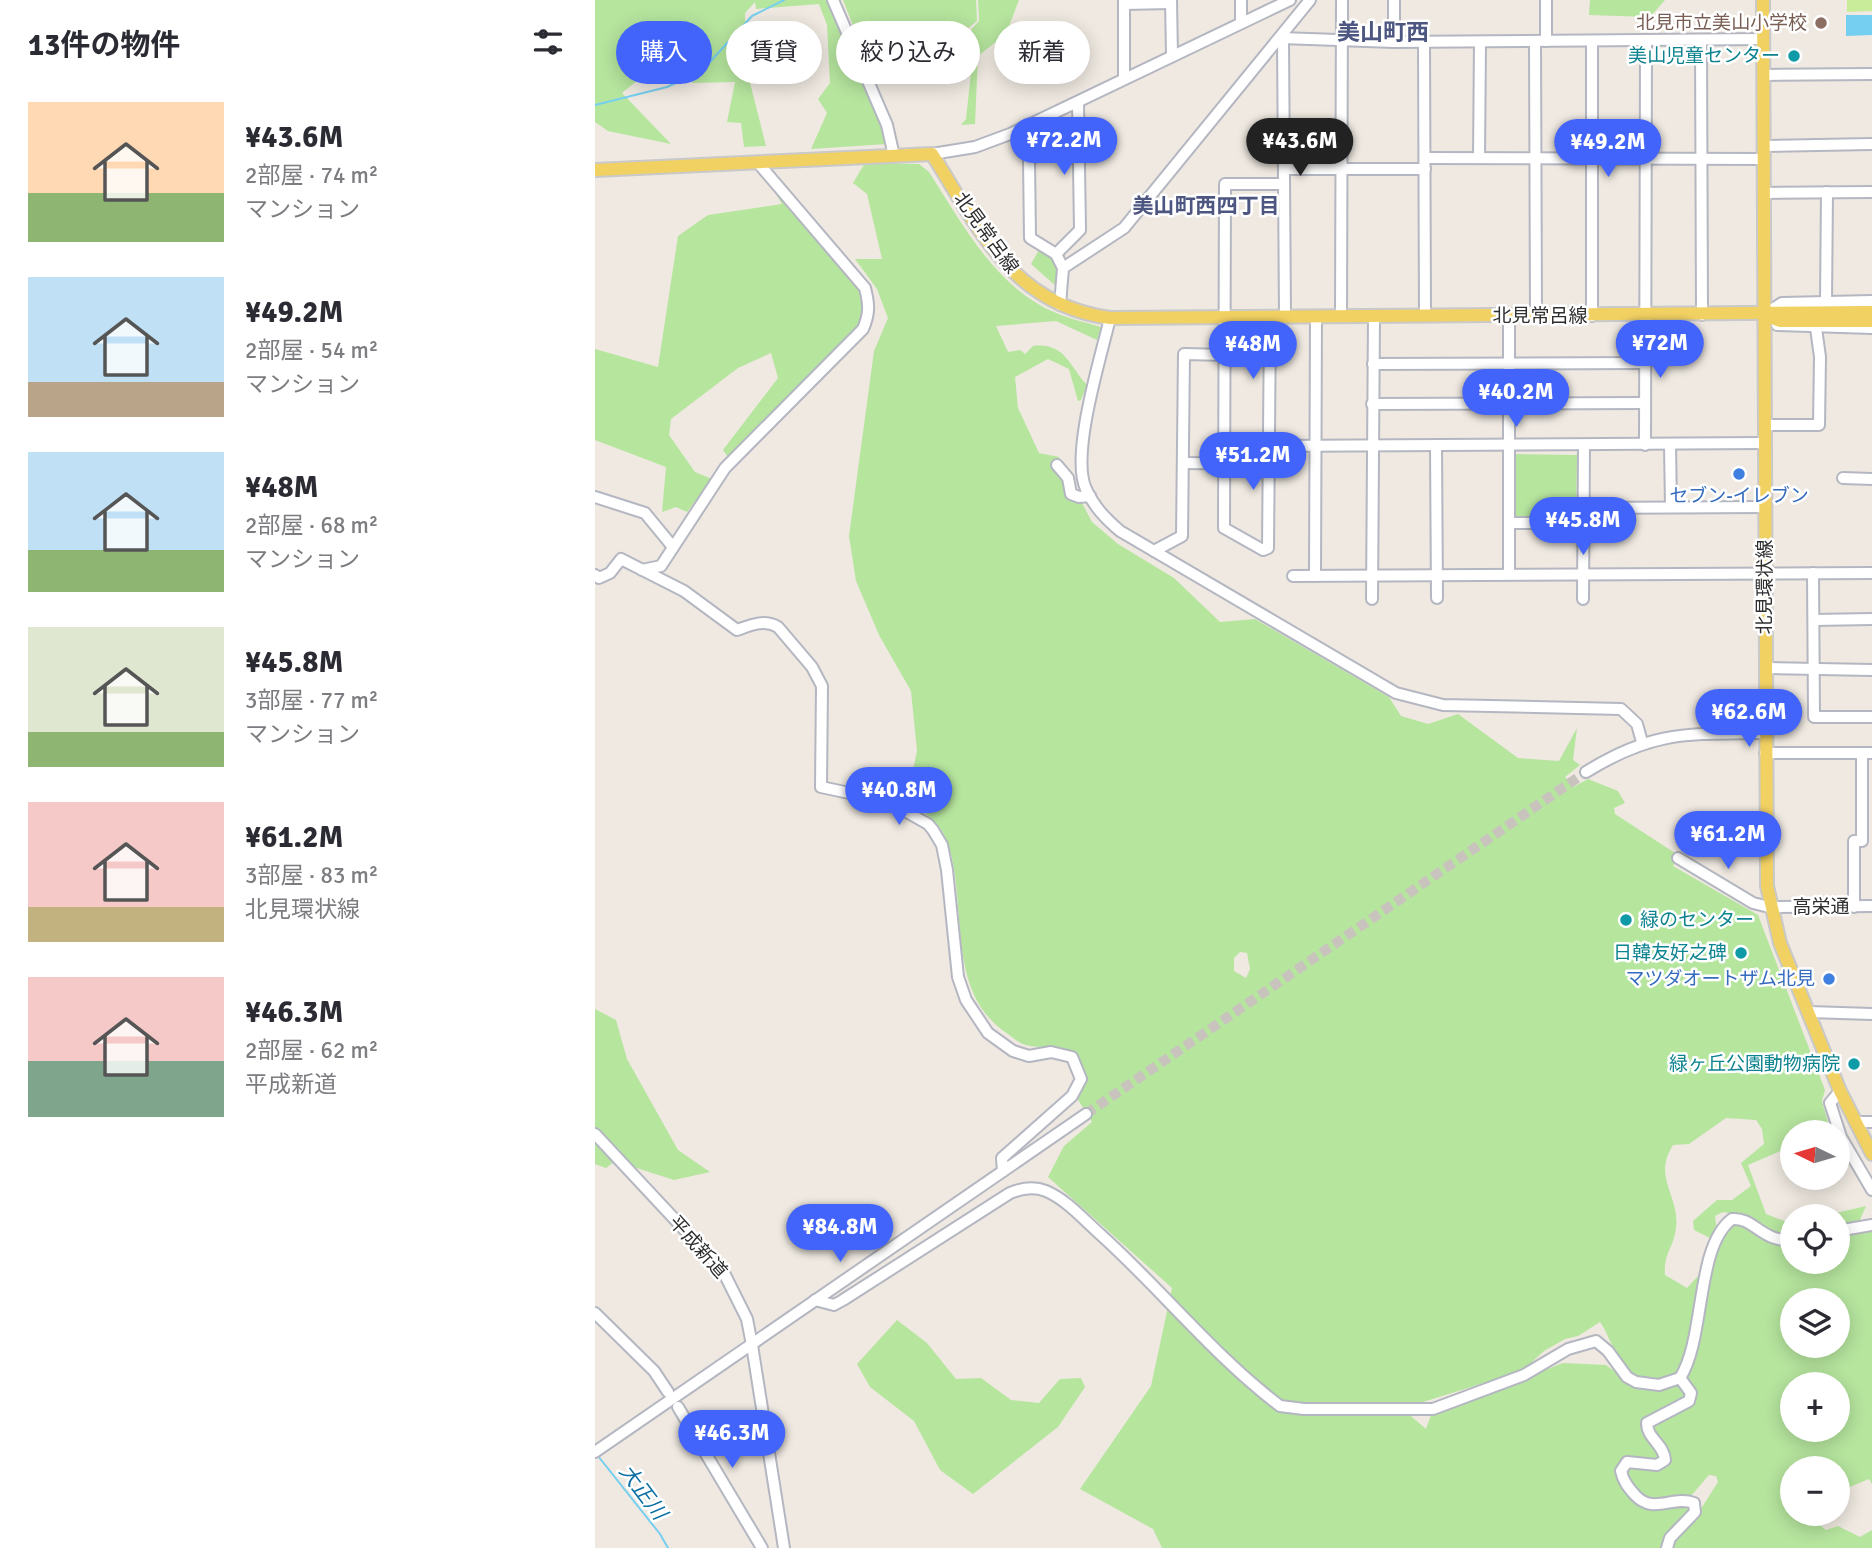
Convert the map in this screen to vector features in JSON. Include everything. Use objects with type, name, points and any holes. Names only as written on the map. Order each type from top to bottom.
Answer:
[{"type":"main road","name":"北見環状線","points":[[1763,0],[1765,752],[1769,907],[1780,943],[1840,1091],[1872,1154]]},
{"type":"main road","points":[[595,170],[932,155]]},
{"type":"main road","name":"北見常呂線","points":[[932,155],[1002,262],[1025,285],[1060,305],[1110,318],[1763,315],[1781,311],[1871,316]]},
{"type":"street","points":[[833,0],[887,125],[894,156]]},
{"type":"street","points":[[1241,0],[1241,23]]},
{"type":"street","points":[[932,155],[975,146],[1078,102],[1124,77],[1290,0]]},
{"type":"street","points":[[1063,268],[1124,228],[1282,39],[1310,0]]},
{"type":"street","points":[[1341,316],[1342,0]]},
{"type":"street","points":[[1394,0],[1394,42]]},
{"type":"street","points":[[1536,316],[1536,159],[1541,41],[1546,0]]},
{"type":"street","points":[[1124,77],[1124,2],[1171,2],[1172,56]]},
{"type":"street","points":[[1282,39],[1342,42],[1646,42],[1763,39]]},
{"type":"street","points":[[1282,39],[1285,316]]},
{"type":"street","points":[[1592,41],[1592,316]]},
{"type":"street","points":[[1701,41],[1702,315]]},
{"type":"street","points":[[1424,42],[1425,316]]},
{"type":"street","points":[[1479,158],[1480,42]]},
{"type":"street","points":[[1645,445],[1646,42]]},
{"type":"street","points":[[1764,75],[1872,74]]},
{"type":"street","points":[[1056,254],[1080,230],[1078,102]]},
{"type":"street","points":[[1060,305],[1063,268],[1056,254],[1030,238],[1029,160],[1053,145],[1079,144]]},
{"type":"street","points":[[1284,169],[1341,169],[1479,158],[1702,159],[1872,144]]},
{"type":"street","points":[[642,569],[661,566],[725,468],[863,329],[870,311],[860,281],[759,164]]},
{"type":"street","points":[[1269,317],[1268,548],[1263,550],[1224,528],[1226,184],[1284,184]]},
{"type":"street","points":[[1826,302],[1827,191]]},
{"type":"street","points":[[1764,193],[1872,192]]},
{"type":"street","points":[[1826,302],[1871,316],[1816,328],[1780,327],[1763,315],[1782,303],[1826,302]]},
{"type":"street","points":[[1315,576],[1316,316]]},
{"type":"street","points":[[1372,599],[1374,316]]},
{"type":"street","points":[[1509,316],[1509,573]]},
{"type":"street","points":[[1110,318],[1083,440],[1081,466],[1090,496],[1100,513],[1120,531],[1397,693],[1443,705],[1621,709],[1637,724],[1642,742]]},
{"type":"street","points":[[1764,425],[1819,425],[1820,357],[1816,346],[1816,328]]},
{"type":"street","points":[[1154,551],[1182,536],[1184,354],[1226,355]]},
{"type":"street","points":[[1373,363],[1644,363]]},
{"type":"street","points":[[1373,404],[1644,403]]},
{"type":"street","points":[[1269,446],[1764,443]]},
{"type":"street","points":[[1670,444],[1671,507]]},
{"type":"street","points":[[1583,599],[1584,445]]},
{"type":"street","points":[[1436,446],[1437,598]]},
{"type":"street","points":[[1183,463],[1269,464]]},
{"type":"street","points":[[1057,465],[1068,478],[1071,494],[1090,496]]},
{"type":"street","points":[[1843,478],[1872,479]]},
{"type":"street","points":[[595,497],[645,513],[673,547]]},
{"type":"street","points":[[1584,508],[1765,507]]},
{"type":"street","points":[[1509,523],[1584,523]]},
{"type":"street","points":[[595,575],[599,578],[610,573],[621,559],[684,591],[737,630],[760,622],[778,627],[812,667],[822,686],[821,787],[887,801],[928,824],[938,837],[947,870],[958,977],[972,1011],[988,1033],[1013,1051],[1029,1056],[1051,1052],[1067,1055],[1076,1062],[1081,1079],[1072,1096],[1005,1154],[1001,1162],[1003,1171]]},
{"type":"street","points":[[1813,573],[1814,717],[1872,717]]},
{"type":"street","points":[[1293,576],[1872,573]]},
{"type":"street","points":[[1814,620],[1872,619]]},
{"type":"street","points":[[1766,668],[1872,670]]},
{"type":"street","points":[[1586,772],[1642,742],[1693,734],[1766,733]]},
{"type":"street","points":[[1765,752],[1867,753],[1862,841],[1854,841],[1854,906]]},
{"type":"street","points":[[1678,858],[1753,903],[1769,907]]},
{"type":"street","name":"高栄通","points":[[1769,907],[1872,906]]},
{"type":"street","points":[[1809,1013],[1872,1014]]},
{"type":"street","points":[[1840,1091],[1830,1103],[1833,1119],[1872,1190]]},
{"type":"street","points":[[595,1452],[1086,1114]]},
{"type":"street","points":[[1854,1122],[1872,1122]]},
{"type":"street","name":"平成新道","points":[[595,1134],[723,1271],[747,1319],[784,1548]]},
{"type":"street","points":[[815,1300],[834,1305],[1010,1193],[1035,1189],[1057,1197],[1092,1227],[1138,1268],[1223,1355],[1274,1401],[1287,1408],[1433,1409],[1524,1375],[1568,1349],[1595,1341],[1608,1351],[1627,1377],[1636,1382],[1648,1386],[1680,1378]]},
{"type":"street","points":[[1680,1378],[1690,1356],[1709,1261],[1727,1223],[1733,1219],[1743,1219],[1772,1239],[1780,1239]]},
{"type":"street","points":[[1850,1228],[1872,1224]]},
{"type":"street","points":[[595,1313],[654,1371],[668,1392]]},
{"type":"street","points":[[1667,1548],[1670,1538],[1695,1512],[1694,1503],[1675,1502],[1659,1506],[1644,1503],[1628,1486],[1621,1471],[1627,1462],[1657,1465],[1665,1460],[1664,1450],[1649,1433],[1647,1423],[1689,1401],[1691,1393],[1680,1378]]},
{"type":"street","points":[[678,1407],[762,1548]]},
{"type":"green space","points":[[595,0],[830,0],[840,21],[836,21],[836,84],[866,84],[887,144],[811,149],[827,113],[818,99],[830,83],[827,25],[819,4],[756,9],[755,2],[745,13],[745,21],[726,21],[726,82],[712,83],[712,21],[616,21],[616,84],[634,84],[622,93],[671,144],[608,131],[595,122]]},
{"type":"green space","points":[[843,0],[976,0],[977,21],[851,21]]},
{"type":"green space","points":[[978,0],[1019,0],[1011,21],[994,21],[994,43],[980,54]]},
{"type":"green space","points":[[1590,0],[1665,0],[1650,17],[1589,15]]},
{"type":"green space","points":[[1847,0],[1872,0],[1872,11],[1847,12]]},
{"type":"green space","points":[[735,84],[750,84],[766,146],[744,147],[741,123],[727,122]]},
{"type":"green space","points":[[970,84],[977,84],[975,124],[961,125],[966,119]]},
{"type":"green space","points":[[865,163],[919,164],[929,172],[982,252],[1015,287],[1054,312],[1101,327],[1097,340],[1056,321],[996,326],[1008,352],[1020,350],[1025,354],[1033,346],[1052,348],[1065,357],[1087,385],[1081,400],[1078,401],[1069,369],[1048,359],[1015,377],[1018,408],[1039,453],[1059,457],[1067,496],[1082,503],[1092,522],[1118,544],[1174,578],[1220,622],[1255,619],[1389,697],[1401,716],[1428,724],[1458,714],[1518,758],[1559,761],[1577,728],[1573,760],[1580,765],[1565,777],[1573,787],[1588,779],[1618,791],[1625,803],[1614,808],[1615,814],[1678,855],[1673,866],[1758,915],[1825,1090],[1822,1101],[1827,1120],[1780,1120],[1780,1151],[1748,1165],[1766,1214],[1780,1219],[1780,1274],[1850,1274],[1850,1210],[1866,1206],[1856,1229],[1872,1229],[1872,1484],[1869,1479],[1850,1487],[1850,1456],[1780,1456],[1780,1526],[1821,1526],[1826,1530],[1838,1526],[1860,1537],[1872,1530],[1872,1548],[1162,1548],[1153,1529],[1080,1489],[1151,1386],[1172,1288],[1048,1177],[1064,1146],[1092,1122],[1077,1098],[1071,1064],[1060,1047],[1027,1045],[1005,1032],[986,1014],[973,993],[961,943],[957,891],[947,841],[935,822],[907,798],[917,751],[911,691],[879,635],[856,581],[849,536],[874,351],[888,318],[877,289],[855,259],[882,259],[867,194],[853,183]],"holes":[[[1240,952],[1247,953],[1250,969],[1246,978],[1234,971],[1234,958]],[[1726,1118],[1756,1120],[1762,1129],[1764,1144],[1741,1163],[1751,1186],[1732,1200],[1717,1200],[1693,1221],[1694,1230],[1712,1239],[1711,1262],[1687,1288],[1665,1275],[1666,1261],[1676,1228],[1676,1216],[1665,1167],[1673,1145],[1689,1144]],[[1723,1212],[1740,1215],[1717,1233],[1715,1216]],[[1600,1322],[1617,1351],[1617,1373],[1606,1365],[1563,1363],[1431,1415],[1426,1429],[1406,1412],[1403,1405],[1420,1403],[1522,1371],[1544,1351],[1565,1339],[1578,1336]],[[1709,1475],[1716,1476],[1718,1482],[1697,1515],[1684,1504]]]},
{"type":"green space","points":[[769,183],[864,291],[868,309],[861,325],[728,457],[723,450],[778,378],[771,353],[738,368],[671,419],[669,435],[695,472],[712,479],[687,512],[676,507],[662,512],[666,467],[595,440],[595,349],[658,367],[678,236],[708,215],[782,204]]},
{"type":"green space","points":[[1039,250],[1056,262],[1057,287],[1031,264]]},
{"type":"green space","points":[[1515,454],[1577,455],[1576,518],[1515,519]]},
{"type":"green space","points":[[595,1009],[616,1020],[627,1059],[678,1150],[710,1172],[674,1180],[615,1161],[606,1168],[595,1164]]},
{"type":"green space","points":[[897,1320],[927,1343],[956,1379],[981,1378],[1011,1400],[1039,1403],[1060,1379],[1081,1378],[1085,1387],[1058,1427],[973,1494],[940,1470],[914,1421],[870,1387],[857,1364]]},
{"type":"water","points":[[1846,15],[1872,15],[1872,35],[1846,36]]},
{"type":"waterway","points":[[595,105],[667,87],[691,76],[708,64],[752,16],[784,0]]},
{"type":"waterway","name":"大正川","points":[[598,1456],[660,1534],[668,1548]]},
{"type":"tunnel","points":[[1086,1114],[1586,772]]},
{"type":"place","name":"北見市立美山小学校","points":[[1821,23]]},
{"type":"place","name":"美山児童センター","points":[[1794,56]]},
{"type":"place","name":"セブン-イレブン","points":[[1739,474]]},
{"type":"place","name":"緑のセンター","points":[[1626,920]]},
{"type":"place","name":"日韓友好之碑","points":[[1741,953]]},
{"type":"place","name":"マツダオートザム北見","points":[[1829,979]]},
{"type":"place","name":"緑ヶ丘公園動物病院","points":[[1854,1064]]},
{"type":"district","name":"美山町西","points":[[1383,32]]},
{"type":"district","name":"美山町西四丁目","points":[[1206,206]]}]
